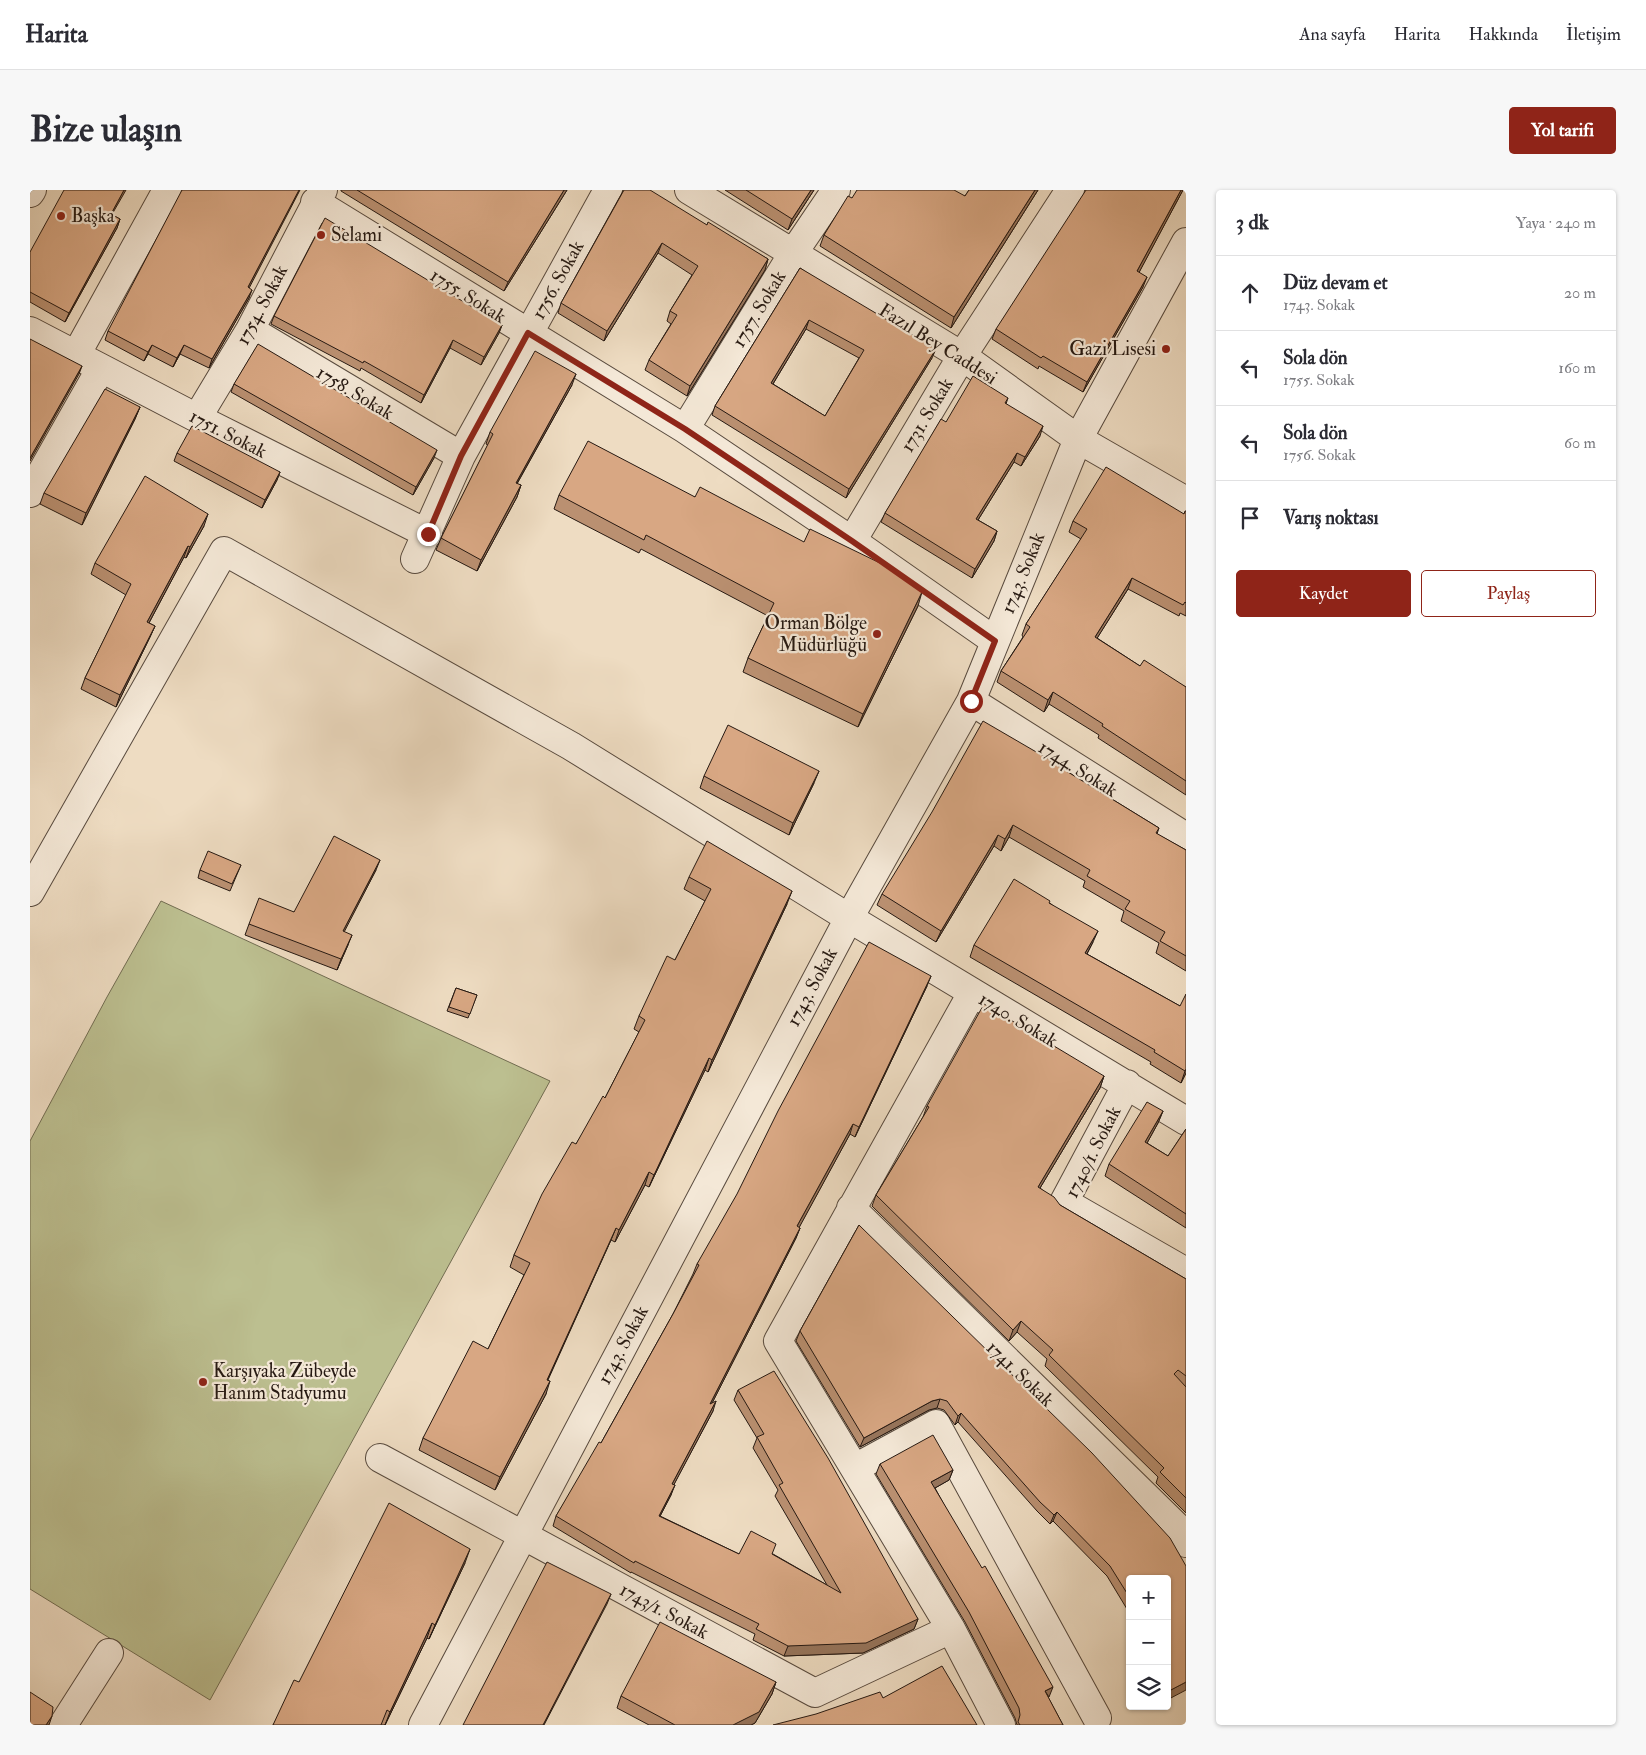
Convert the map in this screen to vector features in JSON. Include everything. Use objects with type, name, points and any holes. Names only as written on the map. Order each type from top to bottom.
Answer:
[{"type":"street","points":[[76,355],[167,190]]},
{"type":"street","name":"1756. Sokak","points":[[415,558],[428,534],[461,456],[608,190]]},
{"type":"street","name":"Fazıl Bey Caddesi","points":[[689,190],[962,356],[1078,439],[1186,501]]},
{"type":"street","name":"1757. Sokak","points":[[685,429],[792,254],[836,190]]},
{"type":"street","name":"1731. Sokak","points":[[852,541],[962,356],[1070,190]]},
{"type":"street","name":"1755. Sokak","points":[[319,196],[528,333],[685,429],[852,541],[995,641]]},
{"type":"street","name":"1754. Sokak","points":[[197,418],[250,330],[319,196]]},
{"type":"street","name":"1743. Sokak","points":[[423,1725],[522,1534],[849,918],[971,701],[1078,439],[1186,242]]},
{"type":"street","name":"1751. Sokak","points":[[30,330],[197,418],[428,534]]},
{"type":"street","name":"1758. Sokak","points":[[250,330],[461,456]]},
{"type":"street","points":[[30,493],[101,368]]},
{"type":"street","name":"1740. Sokak","points":[[30,892],[224,551],[572,746],[972,993],[1127,1084],[1183,1113]]},
{"type":"street","name":"1744. Sokak","points":[[971,701],[1186,837]]},
{"type":"street","points":[[972,993],[778,1341],[951,1629],[1001,1725]]},
{"type":"street","name":"1740/1. Sokak","points":[[1127,1084],[1064,1202],[1186,1272]]},
{"type":"street","name":"1741. Sokak","points":[[851,1208],[1178,1528],[1186,1543]]},
{"type":"street","points":[[855,1468],[936,1424],[1097,1718]]},
{"type":"street","name":"1743/1. Sokak","points":[[380,1458],[815,1693],[951,1629]]},
{"type":"street","points":[[63,1725],[109,1653]]},
{"type":"green space","name":"Karşıyaka Zübeyde Hanım Stadyumu","points":[[161,901],[550,1081],[210,1700],[30,1589],[30,1141]]},
{"type":"building","points":[[64,190],[124,190],[111,214],[120,219],[69,313],[30,292],[30,252]]},
{"type":"building","points":[[182,190],[299,190],[248,287],[252,290],[212,359],[184,345],[177,358],[152,345],[148,352],[108,331]]},
{"type":"building","points":[[357,190],[564,190],[508,282]]},
{"type":"building","points":[[624,190],[650,190],[707,225],[708,222],[768,259],[690,386],[649,360],[677,315],[670,311],[698,266],[662,243],[607,331],[561,303]]},
{"type":"building","points":[[746,190],[811,190],[792,219]]},
{"type":"building","points":[[857,190],[954,190],[965,196],[969,190],[1035,190],[954,317],[824,235],[848,196],[852,198]]},
{"type":"building","points":[[1086,190],[1181,190],[1137,271],[1147,277],[1087,382],[1043,356],[1041,358],[996,329]]},
{"type":"building","points":[[325,218],[502,325],[484,357],[453,340],[424,395],[364,361],[363,363],[274,316]]},
{"type":"building","points":[[800,268],[936,349],[849,489],[715,406]],"holes":[[[809,320],[864,350],[825,416],[771,383]]]},
{"type":"building","points":[[30,339],[82,366],[30,458]]},
{"type":"building","points":[[258,344],[437,450],[416,487],[234,384]]},
{"type":"building","points":[[535,351],[576,374],[516,483],[521,485],[481,560],[441,538],[493,434],[490,432]]},
{"type":"building","points":[[973,376],[1008,398],[1005,403],[1043,426],[1025,457],[1017,453],[976,519],[997,531],[975,569],[885,513],[941,419],[946,422]]},
{"type":"building","points":[[105,389],[140,407],[86,513],[44,493]]},
{"type":"building","points":[[192,426],[280,472],[265,500],[177,453]]},
{"type":"building","points":[[588,441],[695,497],[700,487],[804,542],[810,529],[882,564],[922,592],[863,714],[748,658],[774,603],[646,535],[644,540],[559,495]]},
{"type":"building","points":[[1106,467],[1184,514],[1186,511],[1186,603],[1183,605],[1132,578],[1095,637],[1140,666],[1144,660],[1186,687],[1186,781],[1053,692],[1048,700],[1001,671],[1030,627],[1026,624],[1087,529],[1073,521]]},
{"type":"building","points":[[145,476],[208,514],[190,547],[188,546],[147,622],[155,626],[120,695],[85,678],[131,584],[95,563]]},
{"type":"building","points":[[983,721],[1159,828],[1156,833],[1186,850],[1186,956],[1160,941],[1165,932],[1125,909],[1130,901],[1087,876],[1090,870],[1013,825],[1005,839],[998,835],[941,931],[882,894],[932,812]]},
{"type":"building","points":[[728,725],[819,771],[793,823],[704,776]]},
{"type":"building","points":[[334,836],[380,860],[343,931],[352,935],[341,959],[249,924],[259,898],[294,912]]},
{"type":"building","points":[[707,841],[792,891],[712,1060],[709,1058],[654,1175],[649,1172],[619,1230],[616,1228],[547,1380],[550,1381],[500,1477],[423,1438],[473,1341],[488,1349],[530,1263],[514,1255],[542,1194],[572,1142],[576,1144],[603,1096],[605,1098],[645,1020],[639,1016],[667,956],[675,960],[711,889],[689,877]]},
{"type":"building","points":[[208,851],[241,865],[232,884],[200,870]]},
{"type":"building","points":[[1014,879],[1050,901],[1049,903],[1098,931],[1085,953],[1180,1006],[1186,994],[1185,1071],[1154,1052],[1155,1050],[974,945]]},
{"type":"building","points":[[869,942],[931,976],[859,1127],[853,1124],[797,1226],[800,1228],[710,1404],[716,1401],[672,1484],[675,1485],[659,1516],[739,1554],[751,1531],[776,1544],[772,1554],[841,1593],[779,1485],[783,1483],[757,1437],[764,1434],[738,1390],[774,1371],[828,1458],[918,1619],[866,1643],[788,1646],[756,1629],[759,1624],[635,1561],[634,1563],[556,1516],[599,1442],[601,1443],[673,1314],[699,1265],[697,1264],[737,1194],[778,1111]]},
{"type":"building","points":[[456,988],[477,995],[470,1014],[449,1007]]},
{"type":"building","points":[[984,1004],[1104,1076],[1038,1187],[1054,1197],[1060,1205],[1186,1279],[1186,1376],[1178,1370],[1174,1374],[1186,1387],[1186,1498],[1160,1472],[1164,1468],[1049,1355],[1053,1350],[1021,1321],[1013,1330],[876,1195],[929,1107],[927,1106]]},
{"type":"building","points":[[1147,1102],[1163,1111],[1145,1142],[1168,1156],[1186,1129],[1186,1214],[1109,1164]]},
{"type":"building","points":[[859,1225],[1092,1453],[1170,1538],[1186,1566],[1186,1682],[1171,1690],[1171,1575],[1126,1575],[1126,1592],[1110,1566],[1057,1512],[1054,1515],[1040,1502],[961,1413],[958,1416],[947,1401],[940,1399],[932,1401],[864,1438],[800,1331]]},
{"type":"building","points":[[933,1435],[953,1470],[931,1482],[982,1568],[985,1566],[1053,1687],[1045,1691],[1063,1725],[1020,1725],[1018,1722],[1019,1708],[969,1612],[880,1464]]},
{"type":"building","points":[[389,1503],[470,1549],[435,1625],[432,1623],[390,1712],[387,1710],[381,1725],[273,1725],[294,1680],[299,1682]]},
{"type":"building","points":[[547,1562],[611,1594],[543,1725],[463,1725]]},
{"type":"building","points":[[660,1622],[776,1682],[759,1712],[733,1725],[675,1725],[621,1696]]},
{"type":"building","points":[[942,1666],[977,1725],[773,1725],[816,1714],[880,1692],[883,1698]]},
{"type":"building","points":[[30,1692],[53,1707],[52,1716],[46,1725],[30,1725]]},
{"type":"place","name":"Başka","points":[[61,216]]},
{"type":"place","name":"Selami","points":[[321,235]]},
{"type":"place","name":"Gazi Lisesi","points":[[1166,349]]},
{"type":"place","name":"Orman Bölge Müdürlüğü","points":[[877,634]]},
{"type":"place","name":"Karşıyaka Zübeyde Hanım Stadyumu","points":[[203,1382]]},
{"type":"route","points":[[428,534],[461,456],[528,333],[685,429],[852,541],[995,641],[971,701]]}]
